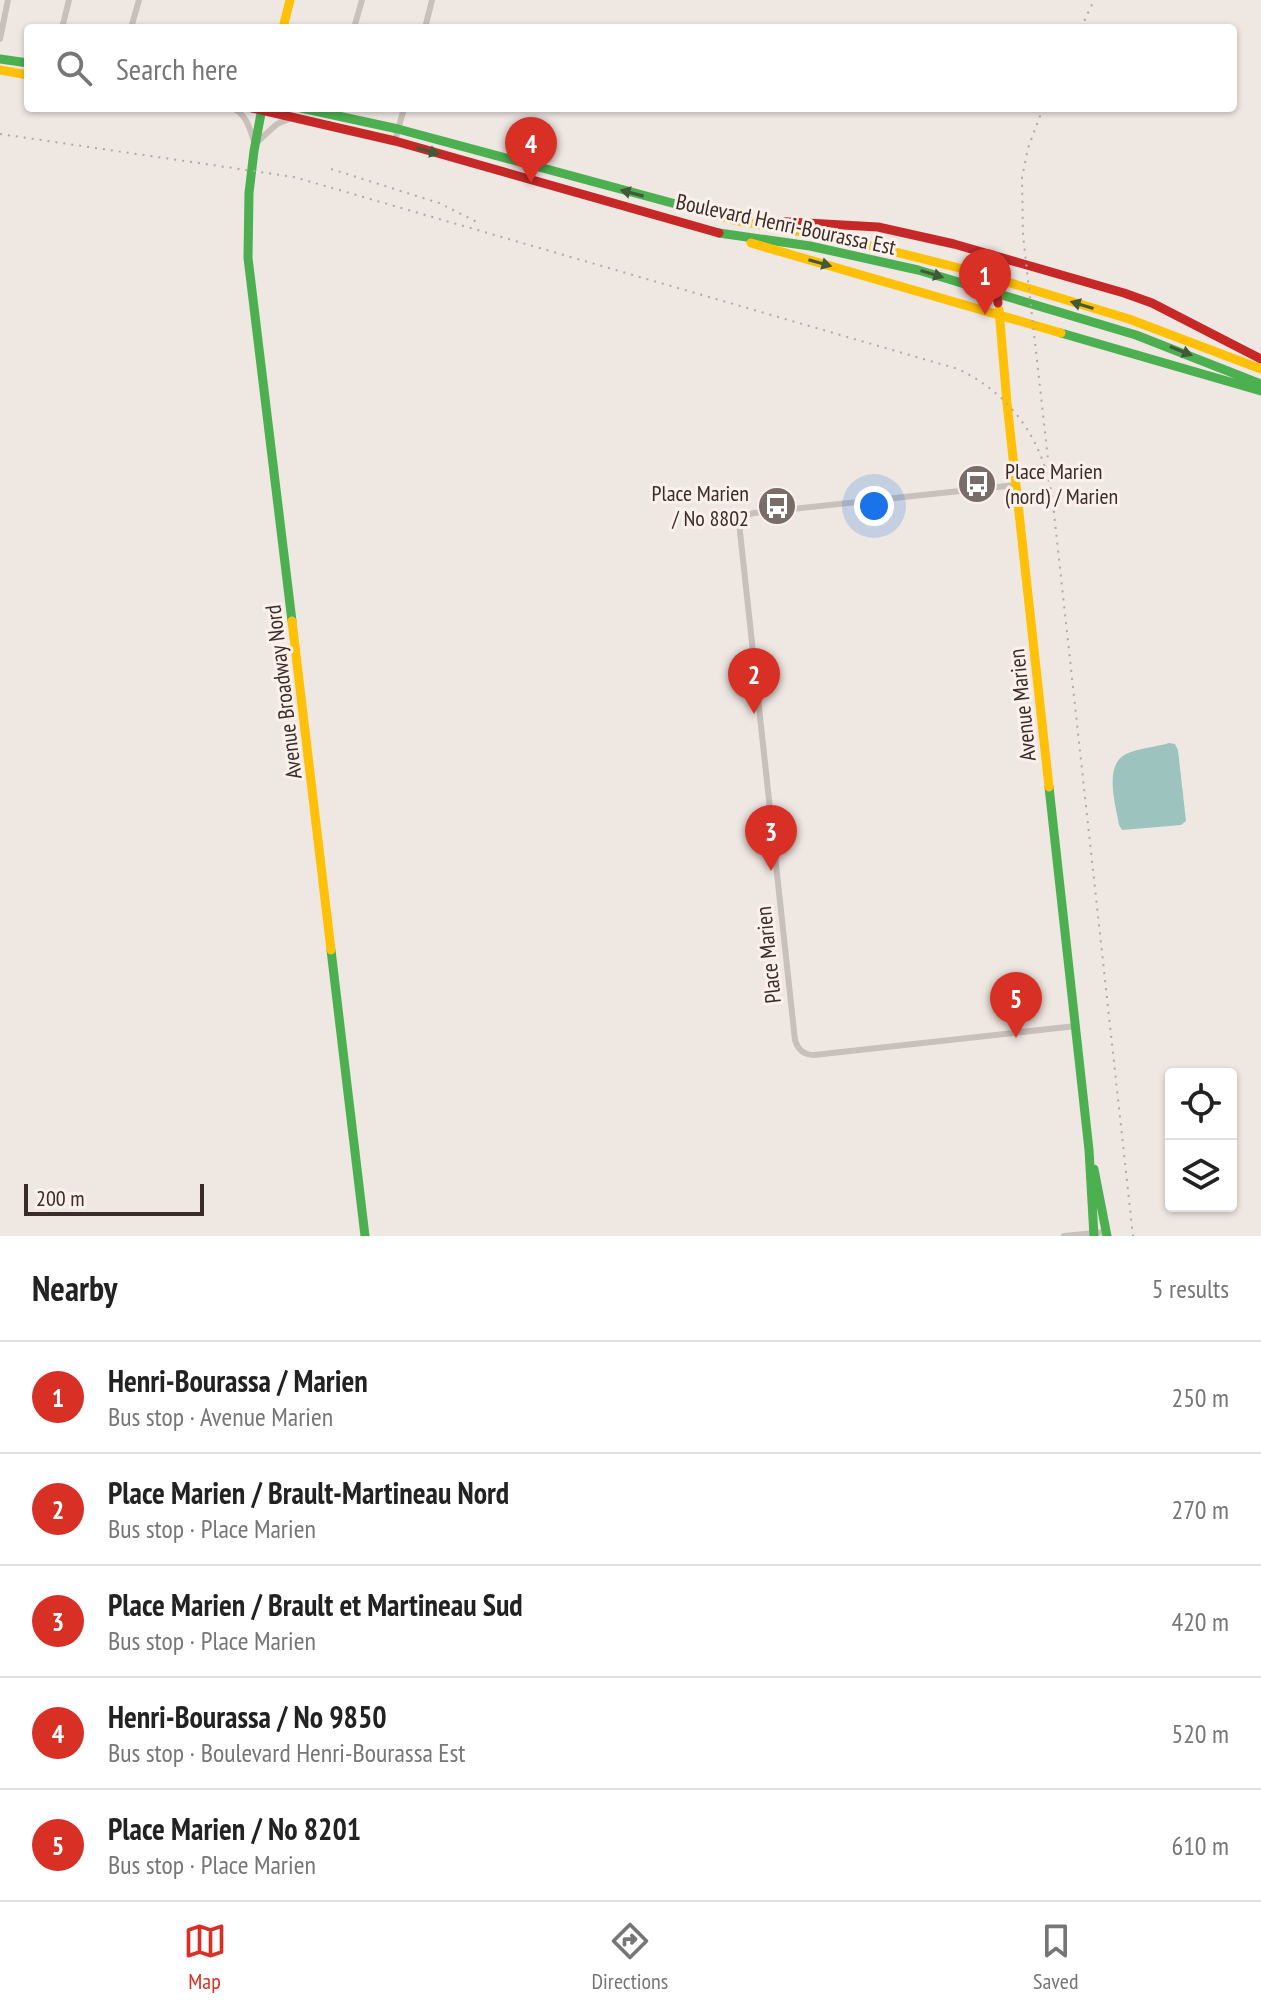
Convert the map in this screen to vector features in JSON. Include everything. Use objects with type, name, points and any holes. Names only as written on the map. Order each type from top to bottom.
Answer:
[{"type":"main road","points":[[284,24],[290,0]]},
{"type":"main road","points":[[0,59],[24,62]]},
{"type":"main road","points":[[0,70],[24,74]]},
{"type":"main road","name":"Avenue Broadway Nord","points":[[259,112],[247,216],[250,292],[287,575],[365,1236]]},
{"type":"main road","name":"Boulevard Henri-Bourassa Est","points":[[337,112],[734,220],[852,241],[971,271],[1129,319],[1261,369]]},
{"type":"main road","name":"Boulevard Henri-Bourassa Est","points":[[300,113],[719,233],[810,246],[918,270],[1136,335],[1261,384]]},
{"type":"main road","points":[[734,220],[878,227],[932,238],[1152,303],[1261,359]]},
{"type":"main road","points":[[719,233],[1261,391]]},
{"type":"main road","name":"Avenue Marien","points":[[993,256],[1089,1150],[1094,1234]]},
{"type":"main road","name":"Avenue Marien","points":[[1089,1150],[1107,1234]]},
{"type":"street","points":[[0,39],[8,0]]},
{"type":"street","points":[[63,24],[69,0]]},
{"type":"street","points":[[132,24],[139,0]]},
{"type":"street","points":[[355,24],[362,0]]},
{"type":"street","points":[[426,24],[432,0]]},
{"type":"street","points":[[240,112],[255,144],[277,124],[300,113]]},
{"type":"street","points":[[395,141],[403,112]]},
{"type":"street","name":"Place Marien","points":[[1016,485],[754,513],[743,518],[740,524],[795,1040],[803,1053],[814,1055],[1076,1026]]},
{"type":"street","points":[[1064,1236],[1107,1234]]},
{"type":"water","points":[[1175,744],[1178,750],[1186,821],[1181,825],[1122,830],[1113,786],[1119,759],[1136,750]]},
{"type":"railway","points":[[1083,24],[1094,0]]},
{"type":"railway","points":[[1042,112],[1028,148],[1022,178],[1023,235],[1048,459]]},
{"type":"railway","points":[[0,134],[294,177],[958,369],[995,392],[1023,423],[1043,460],[1053,503]]},
{"type":"railway","points":[[331,169],[439,203],[477,222]]},
{"type":"railway","points":[[1052,495],[1133,1236]]},
{"type":"traffic: fast","points":[[0,59],[24,62]]},
{"type":"traffic: fast","points":[[261,112],[249,193],[248,258],[292,621]]},
{"type":"traffic: fast","points":[[319,112],[398,129],[709,213]]},
{"type":"traffic: fast","points":[[719,233],[810,246],[918,270],[1136,335],[1261,384]]},
{"type":"traffic: fast","points":[[1061,333],[1261,391]]},
{"type":"traffic: fast","points":[[1049,787],[1089,1150],[1094,1236]]},
{"type":"traffic: fast","points":[[331,950],[365,1236]]},
{"type":"traffic: fast","points":[[1094,1169],[1107,1236]]},
{"type":"traffic: slow","points":[[284,24],[290,0]]},
{"type":"traffic: slow","points":[[0,70],[24,74]]},
{"type":"traffic: slow","points":[[709,213],[852,241],[971,271],[1129,319],[1261,369]]},
{"type":"traffic: slow","points":[[751,243],[1061,333]]},
{"type":"traffic: slow","points":[[999,310],[1049,787]]},
{"type":"traffic: slow","points":[[292,621],[331,950]]},
{"type":"traffic: jam","points":[[269,112],[395,141],[719,233]]},
{"type":"traffic: jam","points":[[771,221],[878,227],[954,244],[1152,303],[1261,359]]},
{"type":"traffic: jam","points":[[994,268],[998,303]]},
{"type":"place","name":"Henri-Bourassa / No 9850","points":[[531,183]]},
{"type":"place","name":"Henri-Bourassa / Marien","points":[[985,315]]},
{"type":"place","name":"Place Marien (nord) / Marien","points":[[977,484]]},
{"type":"place","name":"Place Marien / No 8802","points":[[777,506]]},
{"type":"place","name":"Place Marien / Brault-Martineau Nord","points":[[754,714]]},
{"type":"place","name":"Place Marien / Brault et Martineau Sud","points":[[771,871]]},
{"type":"place","name":"Place Marien / No 8201","points":[[1016,1038]]}]
